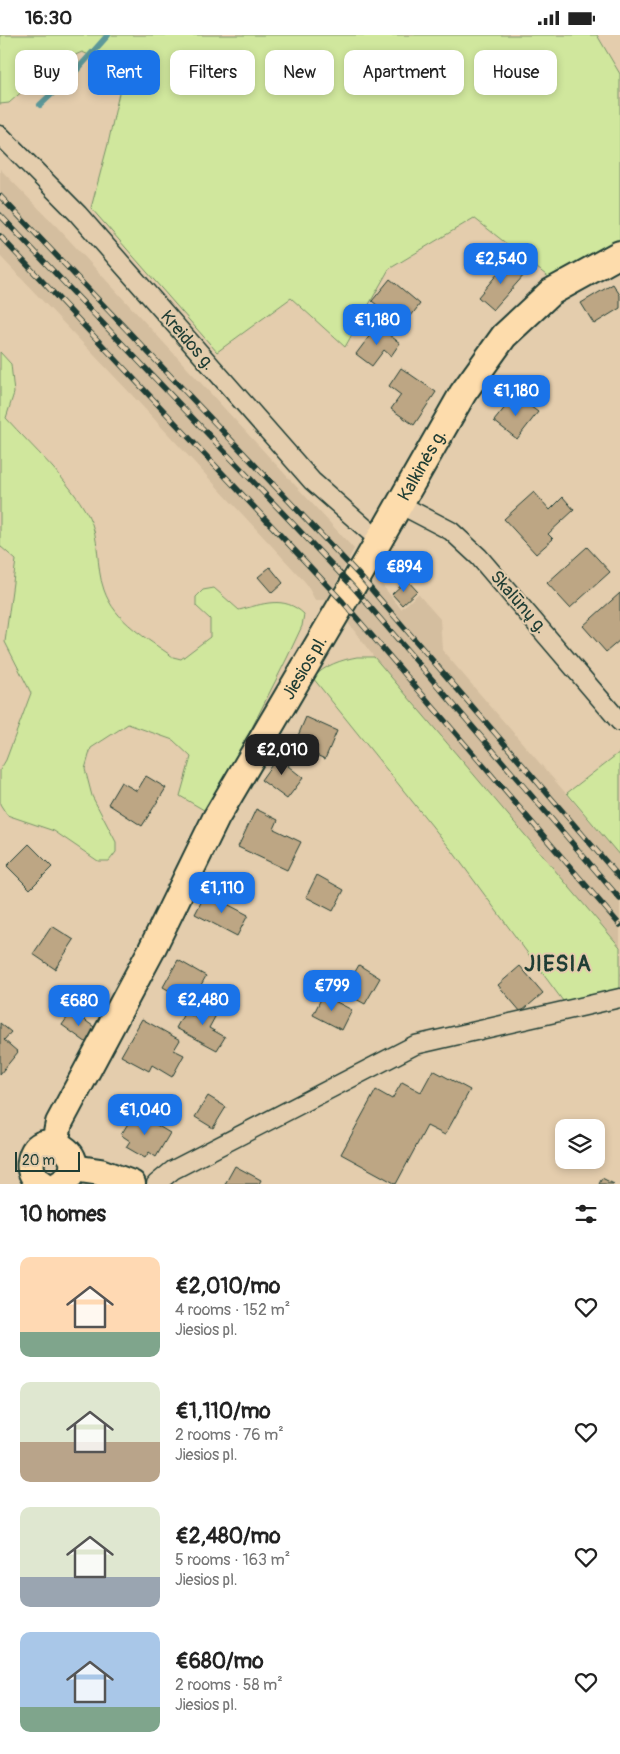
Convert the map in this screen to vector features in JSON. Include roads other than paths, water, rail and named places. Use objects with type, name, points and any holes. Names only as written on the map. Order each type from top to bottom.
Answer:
[{"type":"main road","name":"Kalkinės g.","points":[[379,540],[463,393],[504,336],[551,292],[620,254]]},
{"type":"main road","name":"Jiesios pl.","points":[[55,1143],[59,1123],[152,951],[216,817],[379,540]]},
{"type":"main road","points":[[31,1181],[32,1155],[42,1146],[55,1143],[67,1149],[71,1155],[66,1176],[100,1172],[132,1184]]},
{"type":"street","name":"Kreidos g.","points":[[0,135],[78,214],[312,481],[379,540]]},
{"type":"street","name":"Skalūnų g.","points":[[399,504],[451,531],[480,557],[620,722]]},
{"type":"street","points":[[156,1184],[174,1171],[207,1153],[415,1045],[620,998]]},
{"type":"waterway","points":[[40,105],[76,71],[108,35]]},
{"type":"railway","points":[[0,196],[359,575],[620,878]]},
{"type":"railway","points":[[0,215],[353,587],[620,899]]},
{"type":"railway","points":[[0,236],[343,602],[620,925]]},
{"type":"district","name":"JIESIA","points":[[558,963]]}]
